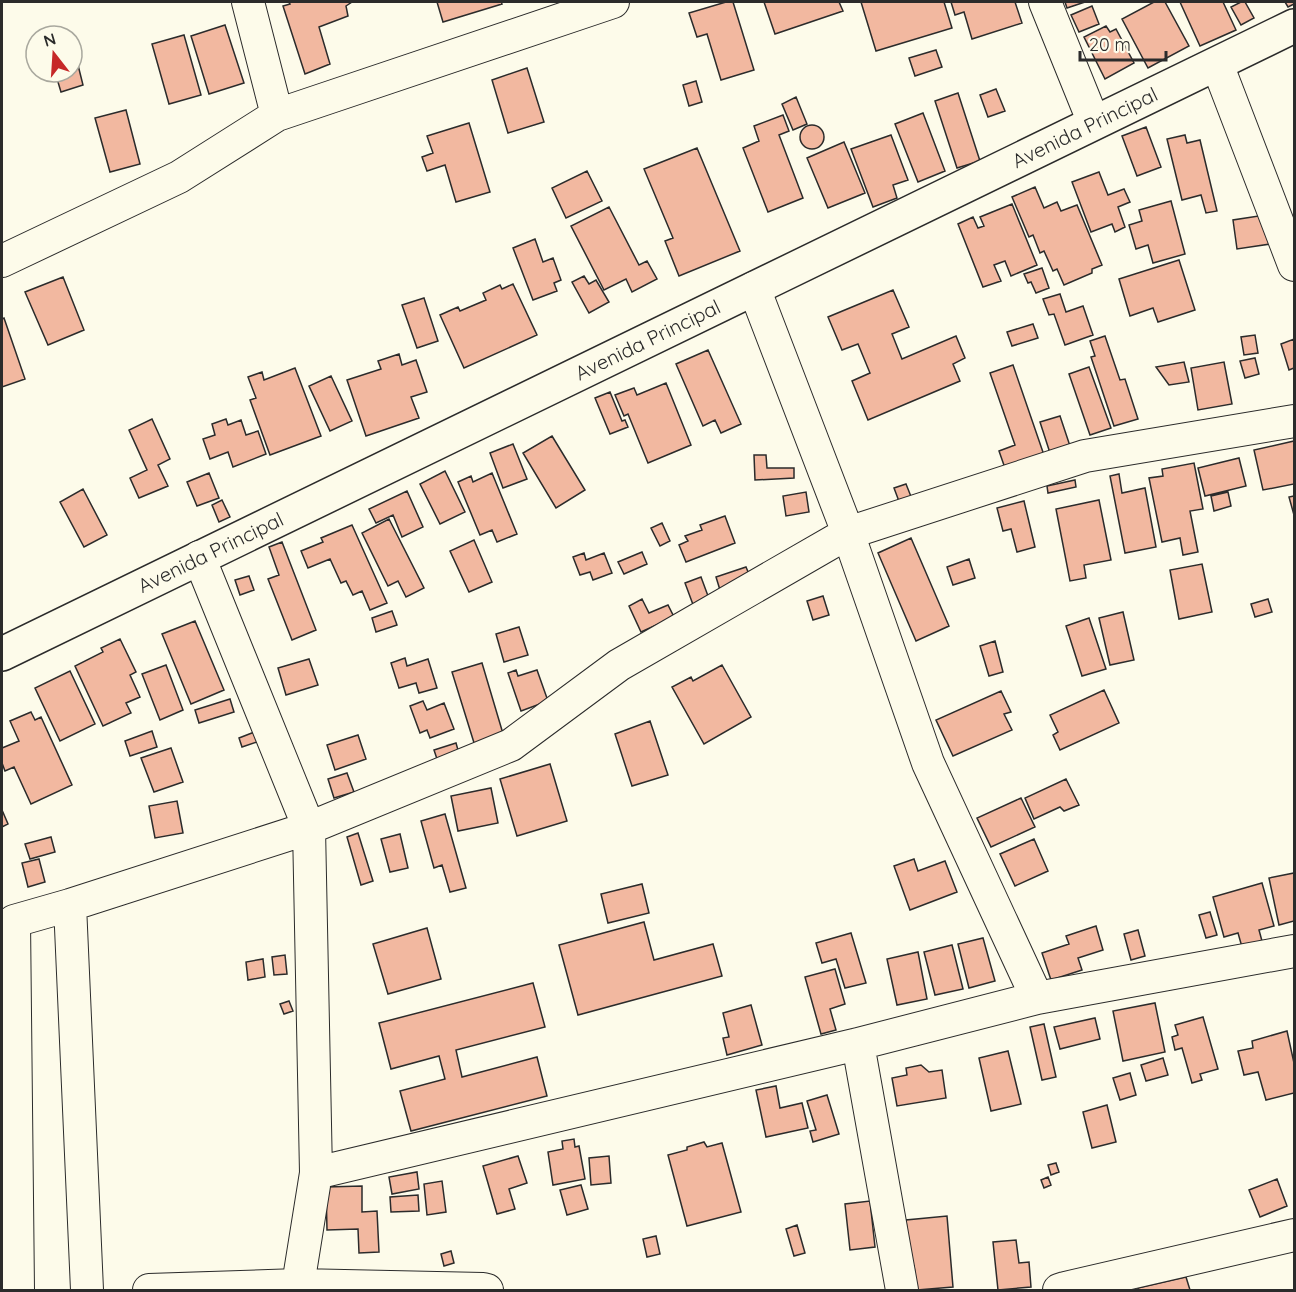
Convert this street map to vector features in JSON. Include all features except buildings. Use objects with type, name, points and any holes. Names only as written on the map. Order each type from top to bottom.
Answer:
[{"type":"main road","name":"Avenida Principal","points":[[2,654],[1294,26]]},
{"type":"street","points":[[248,2],[277,115]]},
{"type":"street","points":[[2,261],[179,177],[277,115],[614,2]]},
{"type":"street","points":[[1045,2],[1094,123]]},
{"type":"street","points":[[1217,64],[1294,265]]},
{"type":"street","points":[[754,288],[848,533],[928,763],[1037,998]]},
{"type":"street","points":[[18,1290],[14,921],[309,828],[511,745],[619,665],[848,533],[1085,456],[1294,421]]},
{"type":"street","points":[[199,557],[309,828],[316,1173],[298,1285]]},
{"type":"street","points":[[70,905],[87,1290]]},
{"type":"street","points":[[316,1173],[858,1044],[1037,998],[1294,951]]},
{"type":"street","points":[[858,1044],[902,1290]]},
{"type":"street","points":[[1059,1290],[1294,1235]]},
{"type":"street","points":[[149,1290],[298,1285],[487,1290]]}]
